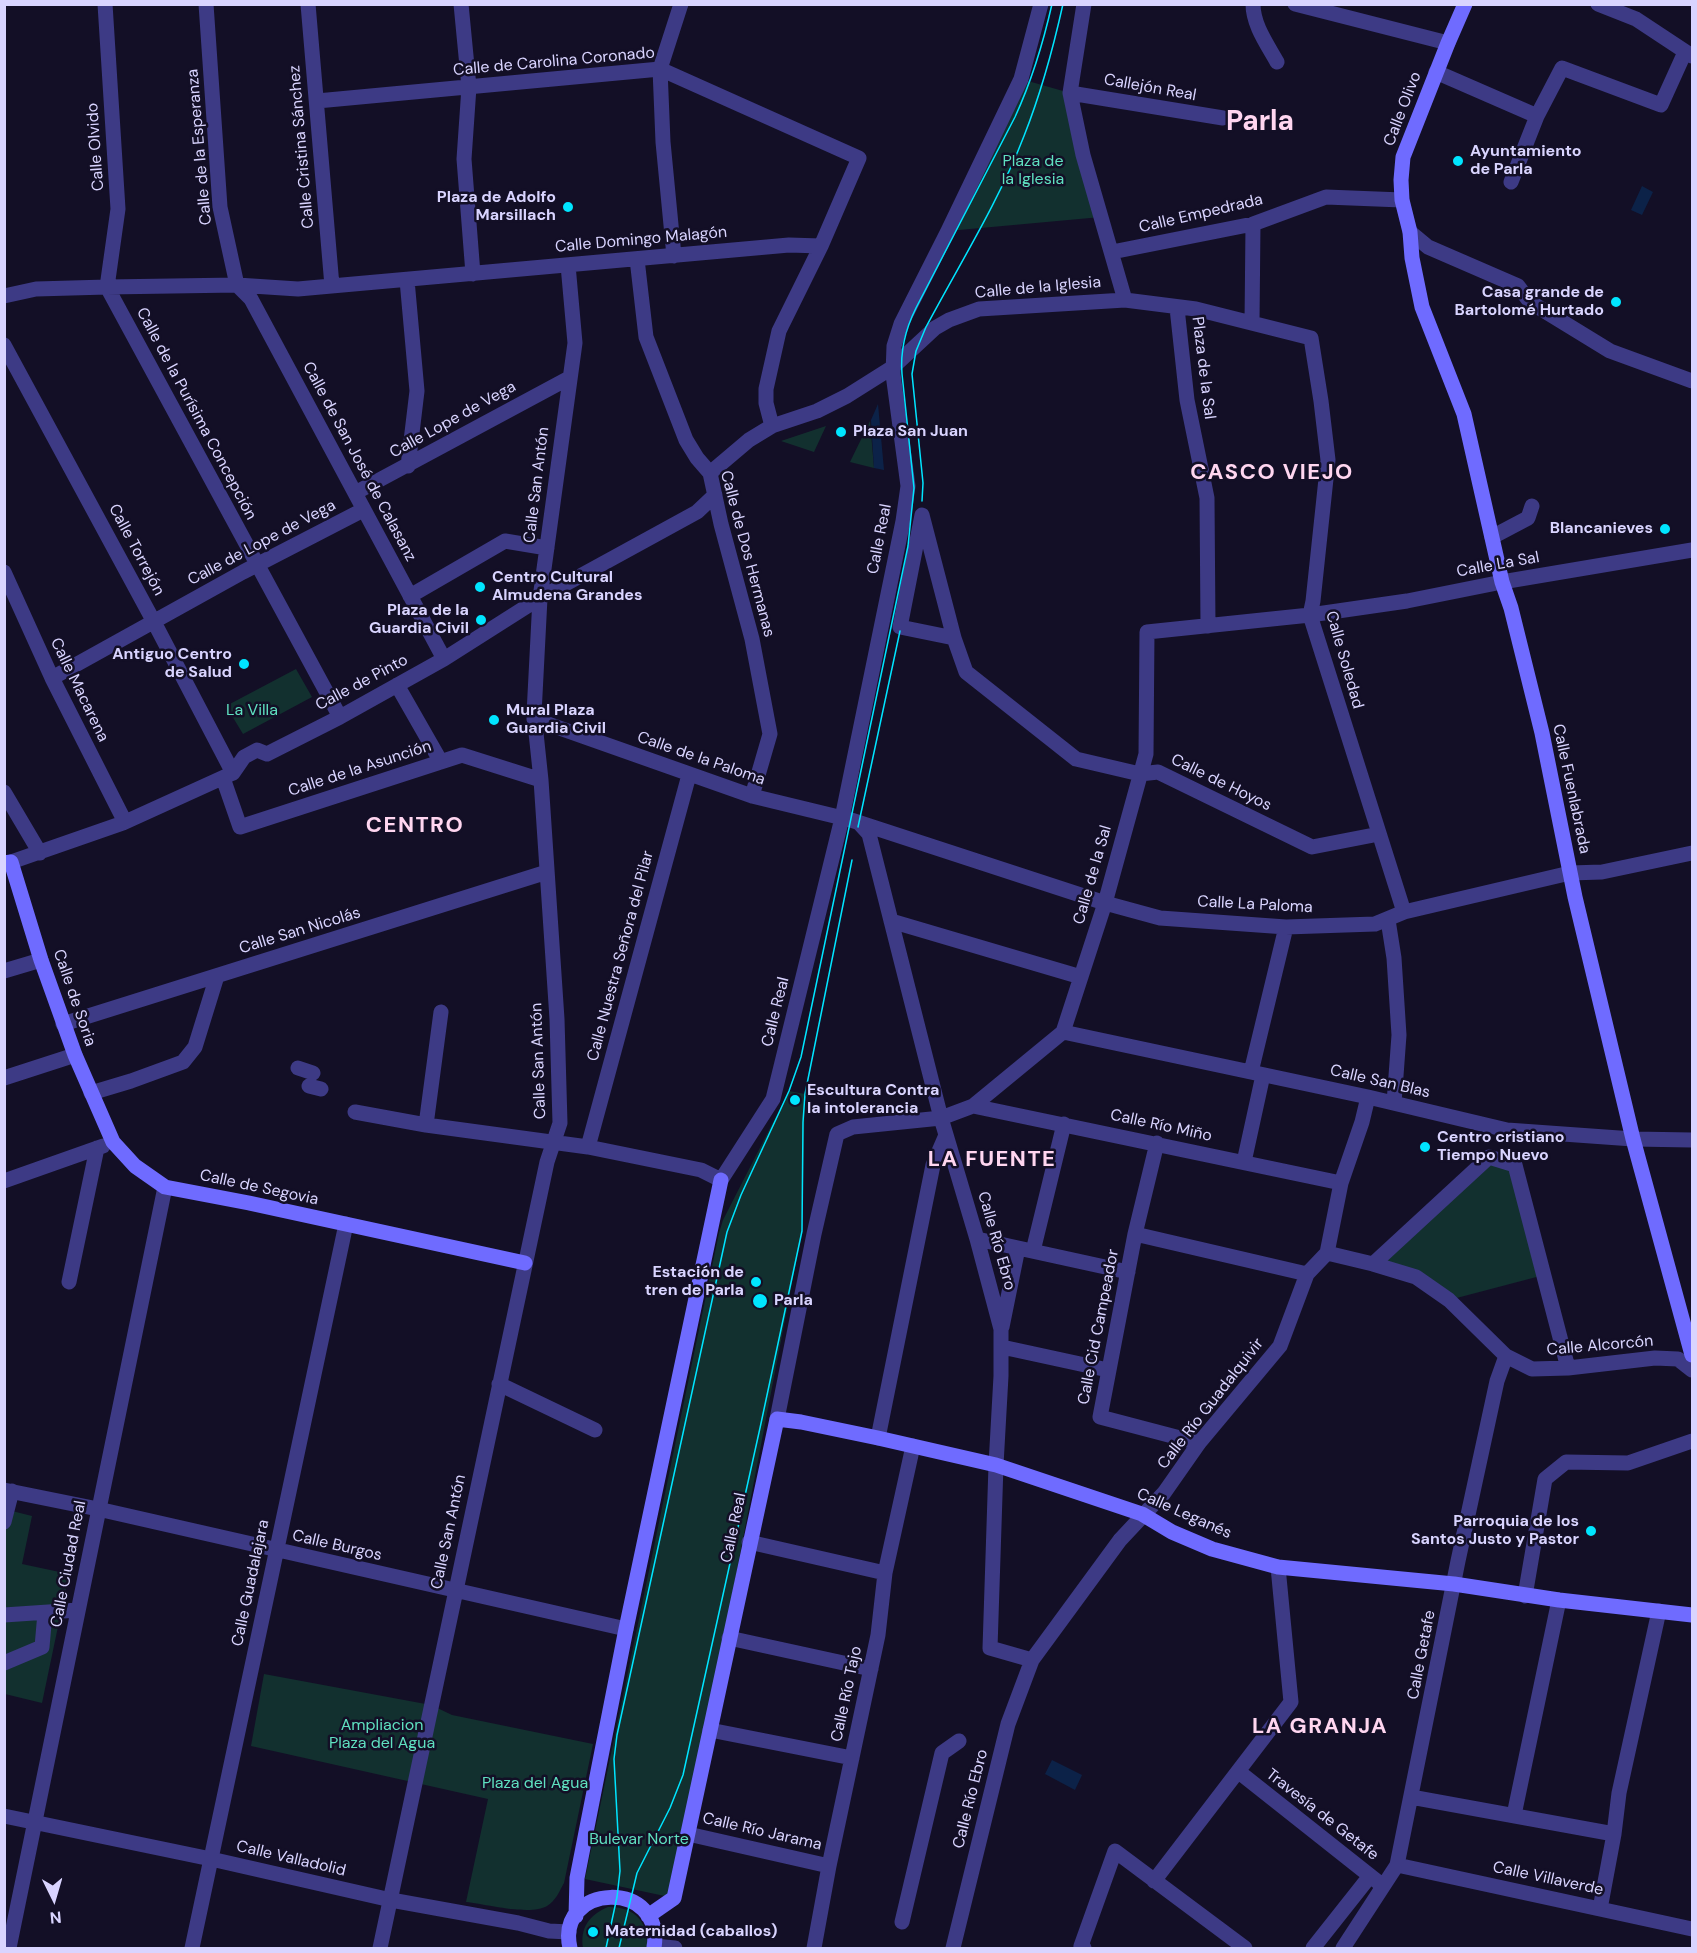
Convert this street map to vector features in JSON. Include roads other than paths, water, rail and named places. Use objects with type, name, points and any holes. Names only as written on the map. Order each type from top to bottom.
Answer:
[{"type":"street","name":"Calle Olvido","points":[[105,4],[118,209],[107,287]]},
{"type":"street","name":"Calle de la Esperanza","points":[[206,4],[220,207],[237,285]]},
{"type":"street","name":"Calle Cristina Sánchez","points":[[308,4],[332,286]]},
{"type":"street","points":[[461,4],[469,87],[464,159],[469,274]]},
{"type":"street","points":[[674,256],[663,142],[660,69],[681,4]]},
{"type":"street","name":"Calle Real","points":[[721,1180],[773,1099],[842,818],[908,486],[893,367],[894,346],[901,324],[1020,79],[1041,4]]},
{"type":"street","points":[[1084,4],[1070,93],[1083,156],[1125,300]]},
{"type":"street","points":[[1253,4],[1253,13],[1261,34],[1277,62]]},
{"type":"street","points":[[1295,4],[1448,43]]},
{"type":"street","name":"Calle Olivo","points":[[1410,232],[1402,200],[1403,157],[1465,4]]},
{"type":"street","points":[[1511,182],[1537,116],[1562,68],[1661,105],[1690,54],[1636,19],[1598,4]]},
{"type":"street","name":"Calle de Carolina Coronado","points":[[318,101],[660,69],[859,158],[821,246]]},
{"type":"street","points":[[1436,72],[1537,116]]},
{"type":"street","name":"Callejón Real","points":[[1070,93],[1132,105],[1223,118]]},
{"type":"street","name":"Calle Empedrada","points":[[1112,252],[1253,224],[1326,197],[1402,200]]},
{"type":"street","points":[[1252,323],[1253,224]]},
{"type":"street","points":[[1410,232],[1428,247],[1518,286],[1530,302],[1610,351],[1692,381]]},
{"type":"street","name":"Calle Fuenlabrada","points":[[1410,232],[1412,258],[1422,307],[1464,414],[1502,582],[1511,608],[1542,733],[1570,873],[1634,1139],[1692,1355]]},
{"type":"street","name":"Calle Domingo Malagón","points":[[4,296],[36,289],[107,287],[237,285],[298,289],[789,245],[821,246]]},
{"type":"street","points":[[772,426],[766,403],[766,389],[779,332],[821,246]]},
{"type":"street","name":"Calle de Dos Hermanas","points":[[638,259],[646,337],[686,440],[710,473],[721,524],[752,639],[770,734],[752,796]]},
{"type":"street","name":"Calle San Antón","points":[[380,1948],[454,1591],[547,1162],[561,1123],[557,1018],[541,780],[534,719],[540,598],[575,344],[568,265]]},
{"type":"street","points":[[407,279],[417,391],[408,466]]},
{"type":"street","name":"Calle de San José de Calasanz","points":[[237,285],[251,299],[444,659]]},
{"type":"street","name":"Calle de la Purísima Concepción","points":[[107,287],[340,717]]},
{"type":"street","name":"Calle de la Iglesia","points":[[710,473],[749,440],[772,426],[817,411],[872,381],[893,367],[935,328],[979,309],[1125,300],[1196,309],[1311,338]]},
{"type":"street","name":"Plaza de la Sal","points":[[1177,308],[1187,400],[1207,498],[1208,626]]},
{"type":"street","name":"Calle Soledad","points":[[1311,338],[1328,460],[1310,615],[1404,912]]},
{"type":"street","name":"Calle Torrejón","points":[[4,345],[154,622],[228,776]]},
{"type":"street","name":"Calle Lope de Vega","points":[[355,494],[569,378]]},
{"type":"street","name":"Calle de Pinto","points":[[8,863],[40,854],[125,822],[228,776],[244,757],[257,750],[267,754],[340,717],[444,659],[540,598],[697,512],[715,495]]},
{"type":"street","points":[[1492,537],[1528,518],[1532,506]]},
{"type":"street","name":"Calle de Lope de Vega","points":[[52,678],[257,565],[363,510]]},
{"type":"street","points":[[904,514],[922,515],[900,627],[954,638]]},
{"type":"street","name":"Calle de Hoyos","points":[[922,515],[954,638],[966,672],[1076,759],[1140,774],[1158,771],[1312,847],[1379,834]]},
{"type":"street","points":[[410,596],[505,541],[547,548]]},
{"type":"street","name":"Calle La Sal","points":[[1310,615],[1407,601],[1502,582],[1692,550]]},
{"type":"street","name":"Calle Macarena","points":[[4,572],[52,678],[125,822]]},
{"type":"street","name":"Calle de la Sal","points":[[1063,1032],[1105,903],[1146,754],[1147,632],[1310,615]]},
{"type":"street","points":[[397,685],[441,762]]},
{"type":"street","name":"Calle de la Paloma","points":[[534,719],[752,796],[859,823]]},
{"type":"street","name":"Calle de la Asunción","points":[[228,776],[240,827],[462,755],[541,780]]},
{"type":"street","name":"Calle Nuestra Señora del Pilar","points":[[588,1147],[689,775]]},
{"type":"street","points":[[4,792],[40,854]]},
{"type":"street","name":"Calle La Paloma","points":[[859,823],[1105,903],[1160,918],[1286,927],[1375,924],[1404,912],[1570,873],[1602,872],[1692,853]]},
{"type":"street","name":"Calle Río Ebro","points":[[859,823],[869,834],[941,1118],[1001,1329],[990,1648],[1032,1660],[1008,1724],[953,1948]]},
{"type":"street","name":"Calle de Soria","points":[[8,863],[63,1024],[113,1142]]},
{"type":"street","name":"Calle San Nicolás","points":[[63,1024],[547,872]]},
{"type":"street","points":[[1388,920],[1394,958],[1399,1035],[1394,1103]]},
{"type":"street","points":[[891,921],[1081,977]]},
{"type":"street","points":[[1244,1162],[1257,1073],[1286,927]]},
{"type":"street","points":[[4,971],[41,960]]},
{"type":"street","points":[[91,1093],[183,1062],[195,1047],[217,976]]},
{"type":"street","points":[[426,1125],[441,1012]]},
{"type":"street","points":[[941,1118],[972,1106],[1063,1032]]},
{"type":"street","name":"Calle San Blas","points":[[1063,1032],[1368,1097],[1507,1130],[1634,1139],[1692,1140]]},
{"type":"street","points":[[4,1078],[75,1055]]},
{"type":"street","points":[[1327,1253],[1341,1183],[1368,1097]]},
{"type":"street","name":"Calle Río Miño","points":[[972,1106],[1341,1183]]},
{"type":"street","points":[[355,1112],[426,1125],[588,1147],[701,1170],[721,1180],[626,1629],[578,1878],[576,1916]]},
{"type":"street","name":"Calle Real","points":[[648,1916],[674,1898],[837,1134],[853,1127],[941,1118]]},
{"type":"street","points":[[1001,1329],[1064,1124]]},
{"type":"street","points":[[878,1438],[933,1165],[946,1136]]},
{"type":"street","points":[[4,1181],[113,1142]]},
{"type":"street","name":"Calle de Segovia","points":[[113,1142],[135,1166],[165,1187],[525,1263]]},
{"type":"street","name":"Calle Cid Campeador","points":[[1157,1143],[1135,1234],[1100,1418],[1199,1443]]},
{"type":"street","points":[[69,1281],[97,1148]]},
{"type":"street","points":[[1373,1264],[1489,1157],[1515,1165],[1568,1368]]},
{"type":"street","name":"Calle Ciudad Real","points":[[9,1948],[165,1187]]},
{"type":"street","name":"Calle Guadalajara","points":[[192,1948],[346,1224]]},
{"type":"street","points":[[1135,1234],[1307,1274]]},
{"type":"street","points":[[977,1239],[1128,1272]]},
{"type":"street","name":"Calle Alcorcón","points":[[1327,1253],[1416,1277],[1449,1300],[1506,1356],[1532,1369],[1568,1368],[1655,1358],[1678,1359],[1692,1370]]},
{"type":"street","name":"Calle Río Guadalquivir","points":[[1032,1660],[1120,1540],[1164,1493],[1199,1443],[1280,1346],[1307,1274],[1327,1253]]},
{"type":"street","points":[[1002,1347],[1108,1370]]},
{"type":"street","name":"Calle Getafe","points":[[1343,1948],[1397,1865],[1497,1382],[1506,1356]]},
{"type":"street","points":[[499,1384],[595,1430]]},
{"type":"street","name":"Calle Leganés","points":[[777,1419],[878,1438],[996,1465],[1142,1514],[1172,1532],[1212,1549],[1278,1567],[1454,1584],[1525,1596],[1692,1615]]},
{"type":"street","points":[[1525,1596],[1545,1479],[1566,1462],[1628,1463],[1692,1442]]},
{"type":"street","name":"Calle Río Tajo","points":[[814,1948],[878,1635],[885,1573],[913,1446]]},
{"type":"street","points":[[4,1522],[8,1490]]},
{"type":"street","name":"Calle Burgos","points":[[8,1490],[626,1629]]},
{"type":"street","points":[[749,1542],[885,1573]]},
{"type":"street","name":"Travesía de Getafe","points":[[1154,1881],[1291,1702],[1278,1567]]},
{"type":"street","points":[[1514,1815],[1559,1600]]},
{"type":"street","points":[[4,1615],[78,1610]]},
{"type":"street","points":[[1600,1909],[1619,1793],[1659,1611]]},
{"type":"street","points":[[4,1663],[42,1647],[45,1613]]},
{"type":"street","points":[[729,1638],[871,1669]]},
{"type":"street","points":[[710,1730],[852,1758]]},
{"type":"street","name":"Calle Río Ebro","points":[[902,1922],[942,1753],[959,1741]]},
{"type":"street","name":"Travesía de Getafe","points":[[1239,1772],[1383,1886]]},
{"type":"street","points":[[1412,1797],[1614,1834]]},
{"type":"street","name":"Calle Valladolid","points":[[4,1816],[211,1859],[391,1900],[518,1923],[549,1931],[569,1932]]},
{"type":"street","name":"Calle Río Jarama","points":[[688,1834],[829,1866]]},
{"type":"street","points":[[1084,1948],[1081,1946],[1115,1851],[1245,1948]]},
{"type":"street","name":"Calle Villaverde","points":[[1397,1865],[1692,1929]]},
{"type":"street","points":[[1313,1948],[1370,1876]]},
{"type":"street","points":[[570,1948],[569,1932],[576,1916],[584,1907],[593,1900],[617,1896],[630,1900],[648,1916],[655,1935],[654,1947],[675,1948]]},
{"type":"water","points":[[1642,186],[1653,192],[1642,215],[1631,210]]},
{"type":"water","points":[[878,404],[884,470],[874,468],[871,420]]},
{"type":"water","points":[[1052,1760],[1082,1775],[1075,1790],[1045,1774]]},
{"type":"tram line","points":[[606,1948],[620,1871],[614,1759],[617,1735],[727,1232],[741,1195],[789,1091],[801,1057],[908,546],[914,488],[902,374],[904,340],[916,308],[1015,117],[1036,62],[1052,4]]},
{"type":"tram line","points":[[922,501],[923,483],[912,374],[916,351],[926,327],[991,209],[1014,160],[1041,87],[1063,4]]},
{"type":"tram line","points":[[858,827],[900,631]]},
{"type":"tram line","points":[[619,1948],[637,1873],[670,1808],[683,1775],[760,1428],[802,1231],[805,1094],[852,860]]},
{"type":"place","name":"Ayuntamiento de Parla","points":[[1458,161]]},
{"type":"place","name":"Plaza de Adolfo Marsillach","points":[[568,207]]},
{"type":"place","name":"Casa grande de Bartolomé Hurtado","points":[[1616,302]]},
{"type":"place","name":"Plaza San Juan","points":[[841,432]]},
{"type":"place","name":"Blancanieves","points":[[1665,529]]},
{"type":"place","name":"Centro Cultural Almudena Grandes","points":[[480,587]]},
{"type":"place","name":"Plaza de la Guardia Civil","points":[[481,620]]},
{"type":"place","name":"Antiguo Centro de Salud","points":[[244,664]]},
{"type":"place","name":"Mural Plaza Guardia Civil","points":[[494,720]]},
{"type":"place","name":"Escultura Contra la intolerancia","points":[[795,1100]]},
{"type":"place","name":"Centro cristiano Tiempo Nuevo","points":[[1425,1147]]},
{"type":"place","name":"Estación de tren de Parla","points":[[756,1282]]},
{"type":"place","name":"Parla","points":[[760,1301]]},
{"type":"place","name":"Parroquia de los Santos Justo y Pastor","points":[[1591,1531]]},
{"type":"place","name":"Maternidad (caballos)","points":[[593,1932]]},
{"type":"district","name":"Parla","points":[[1260,123]]},
{"type":"district","name":"CASCO VIEJO","points":[[1272,473]]},
{"type":"district","name":"CENTRO","points":[[415,826]]},
{"type":"district","name":"LA FUENTE","points":[[992,1160]]},
{"type":"district","name":"LA GRANJA","points":[[1320,1727]]},
{"type":"park label","name":"Plaza de la Iglesia","points":[[1033,171]]},
{"type":"park label","name":"La Villa","points":[[252,711]]},
{"type":"park label","name":"Ampliacion Plaza del Agua","points":[[382,1735]]},
{"type":"park label","name":"Plaza del Agua","points":[[535,1784]]},
{"type":"park label","name":"Bulevar Norte","points":[[639,1840]]}]
